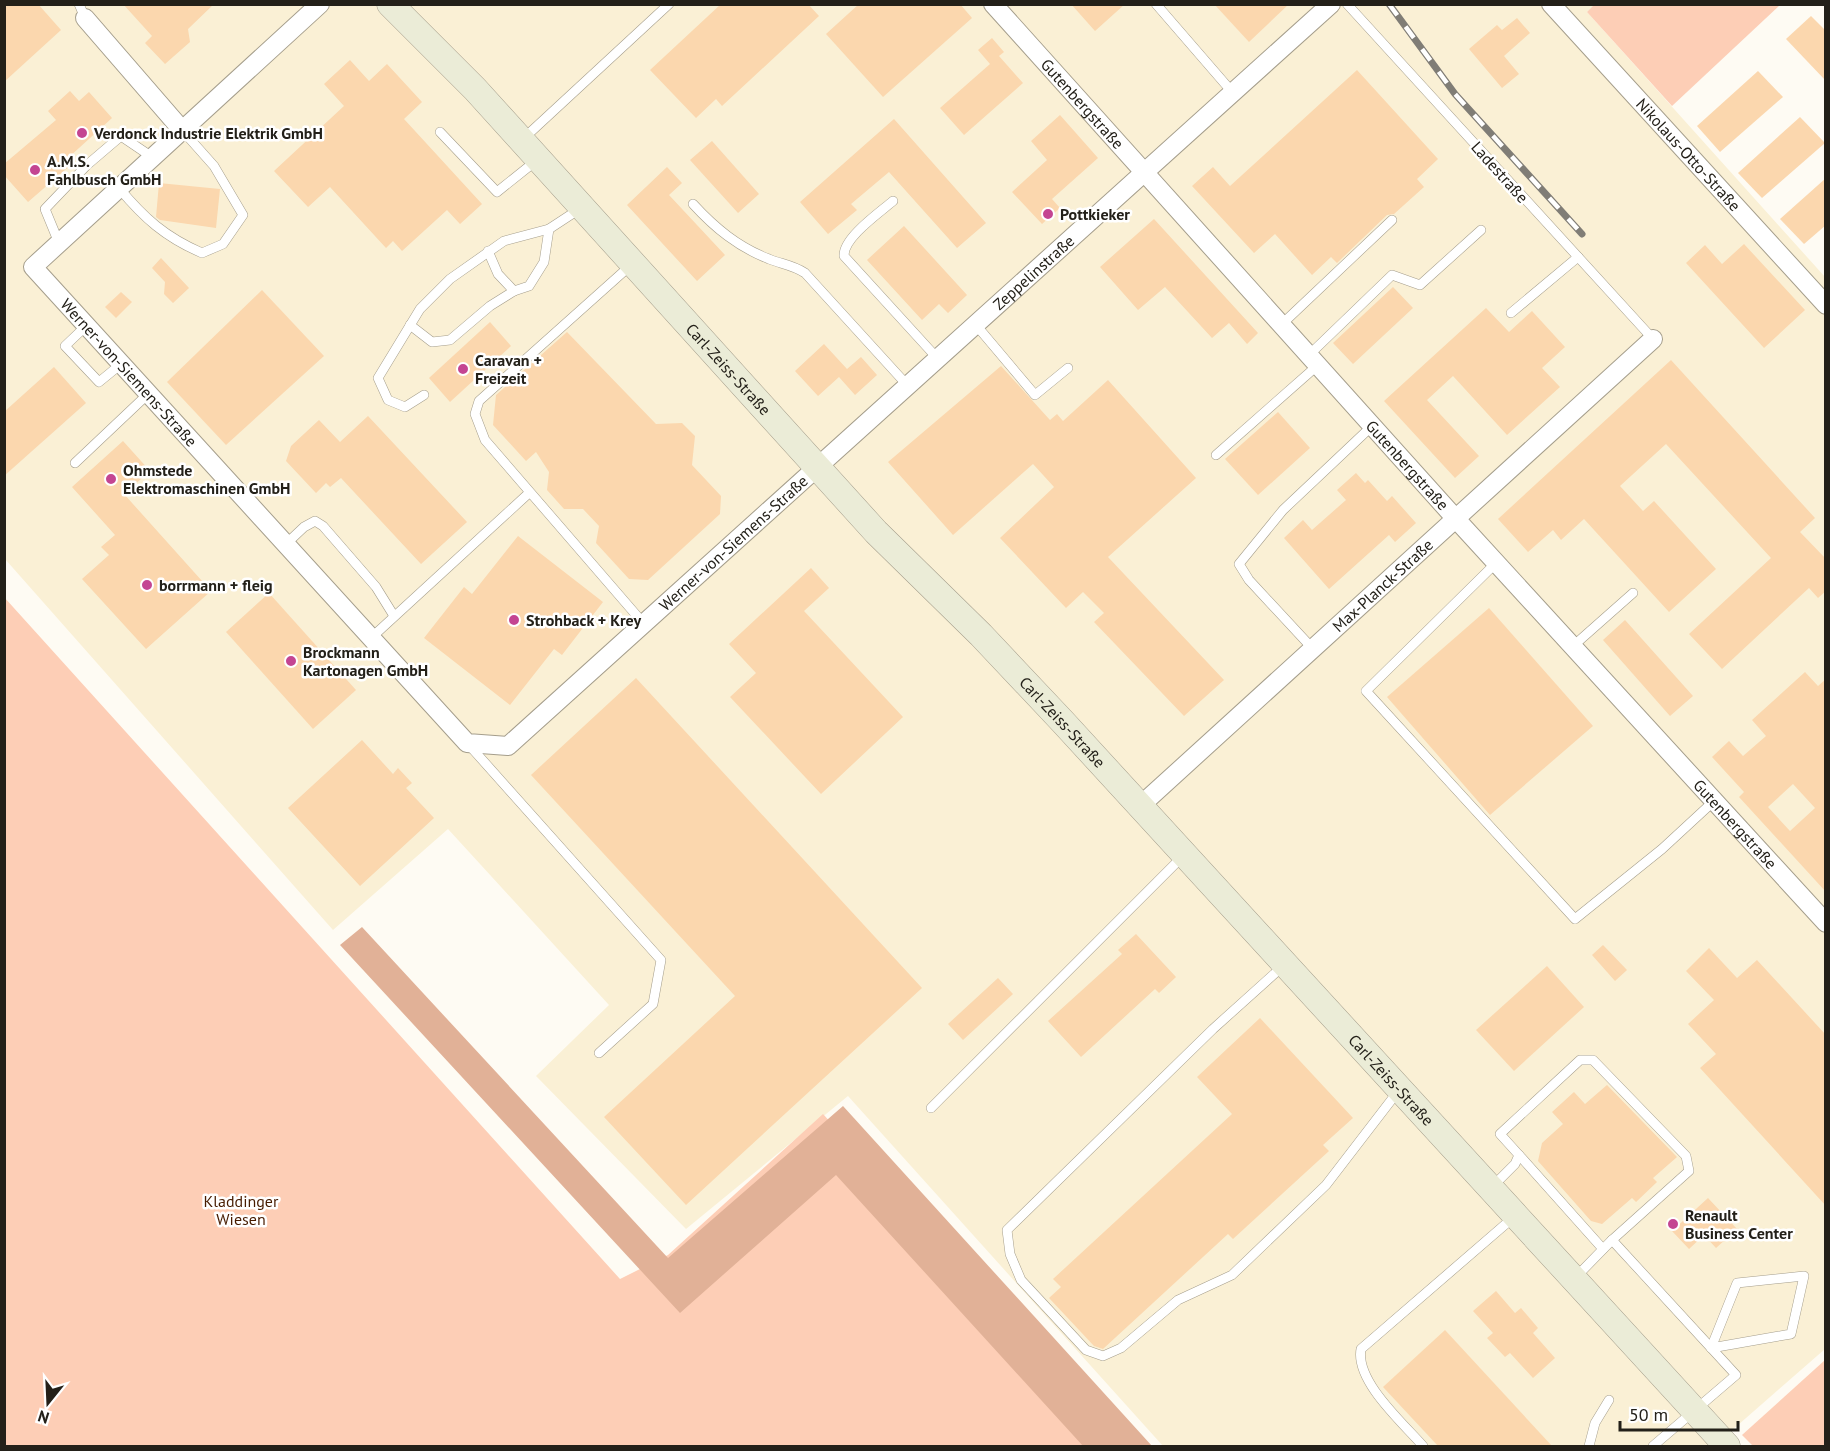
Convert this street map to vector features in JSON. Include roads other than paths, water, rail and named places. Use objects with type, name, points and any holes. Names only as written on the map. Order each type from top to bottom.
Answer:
[{"type":"main road","name":"Carl-Zeiss-Straße","points":[[390,4],[583,206],[632,264],[816,468],[876,532],[981,635],[1140,806],[1727,1446]]},
{"type":"street","name":"Werner-von-Siemens-Straße","points":[[320,4],[33,267],[467,743],[508,746],[816,468]]},
{"type":"street","name":"Zeppelinstraße","points":[[816,468],[1331,4]]},
{"type":"street","name":"Nikolaus-Otto-Straße","points":[[1551,4],[1826,304]]},
{"type":"street","name":"Gutenbergstraße","points":[[1002,8],[1281,325],[1826,923]]},
{"type":"street","points":[[82,11],[182,130]]},
{"type":"street","name":"Max-Planck-Straße","points":[[1140,806],[1653,339]]},
{"type":"lane","points":[[440,132],[497,192],[530,149],[669,4]]},
{"type":"lane","points":[[1156,4],[1233,93]]},
{"type":"lane","name":"Ladestraße","points":[[1347,4],[1653,339]]},
{"type":"lane","points":[[118,188],[135,208],[172,241],[202,253],[223,244],[243,215],[214,166],[182,130]]},
{"type":"lane","points":[[59,243],[45,209],[87,165],[121,136],[152,157]]},
{"type":"lane","points":[[892,201],[849,240],[843,249],[844,256],[938,359]]},
{"type":"lane","points":[[693,204],[728,238],[770,260],[787,264],[805,273],[908,386]]},
{"type":"lane","points":[[424,395],[405,407],[388,400],[378,378],[420,309],[450,279],[488,251],[523,234],[549,229],[583,206]]},
{"type":"lane","points":[[1281,325],[1392,220]]},
{"type":"lane","points":[[410,325],[432,342],[450,340],[490,306],[514,291],[529,286],[544,262],[549,229]]},
{"type":"lane","points":[[1216,455],[1313,360],[1392,274],[1420,285],[1481,230]]},
{"type":"lane","points":[[488,251],[498,274],[514,291]]},
{"type":"lane","points":[[1511,312],[1578,257]]},
{"type":"lane","points":[[632,264],[479,401],[475,414],[485,440],[644,624]]},
{"type":"lane","points":[[86,326],[65,346],[99,382],[121,364]]},
{"type":"lane","points":[[976,326],[1035,395],[1068,368]]},
{"type":"lane","points":[[75,463],[148,394]]},
{"type":"lane","points":[[1313,649],[1249,580],[1239,564],[1283,510],[1372,426]]},
{"type":"lane","points":[[371,638],[529,493]]},
{"type":"lane","points":[[286,544],[304,527],[315,521],[323,526],[376,587],[394,616]]},
{"type":"lane","points":[[1496,563],[1366,691],[1575,919],[1662,849],[1714,801]]},
{"type":"lane","points":[[1572,646],[1633,593]]},
{"type":"lane","points":[[467,743],[661,960],[653,1004],[599,1053]]},
{"type":"lane","points":[[931,1108],[1185,855]]},
{"type":"lane","points":[[1285,964],[1204,1037],[1007,1230],[1010,1254],[1021,1280],[1042,1304],[1086,1350],[1102,1356],[1121,1348],[1178,1300],[1232,1275],[1326,1185],[1399,1089]]},
{"type":"lane","points":[[1573,1280],[1612,1240],[1689,1171],[1686,1156],[1593,1060],[1580,1060],[1500,1134],[1603,1249]]},
{"type":"lane","points":[[1490,1189],[1515,1164],[1519,1155]]},
{"type":"lane","points":[[1423,1446],[1379,1396],[1362,1371],[1359,1360],[1361,1349],[1515,1216]]},
{"type":"lane","points":[[1612,1240],[1736,1375],[1653,1446]]},
{"type":"lane","points":[[1804,1276],[1791,1334],[1711,1348],[1737,1283],[1804,1276]]},
{"type":"lane","points":[[1588,1446],[1594,1423],[1610,1400]]},
{"type":"railway","points":[[1389,4],[1455,94],[1582,234]]},
{"type":"place","name":"Verdonck Industrie Elektrik GmbH","points":[[82,133]]},
{"type":"place","name":"A.M.S. Fahlbusch GmbH","points":[[35,170]]},
{"type":"place","name":"Pottkieker","points":[[1048,214]]},
{"type":"place","name":"Caravan + Freizeit","points":[[463,369]]},
{"type":"place","name":"Ohmstede Elektromaschinen GmbH","points":[[111,479]]},
{"type":"place","name":"borrmann + fleig","points":[[147,585]]},
{"type":"place","name":"Strohback + Krey","points":[[514,620]]},
{"type":"place","name":"Brockmann Kartonagen GmbH","points":[[291,661]]},
{"type":"place","name":"Renault Business Center","points":[[1673,1224]]},
{"type":"park label","name":"Kladdinger Wiesen","points":[[241,1210]]}]
